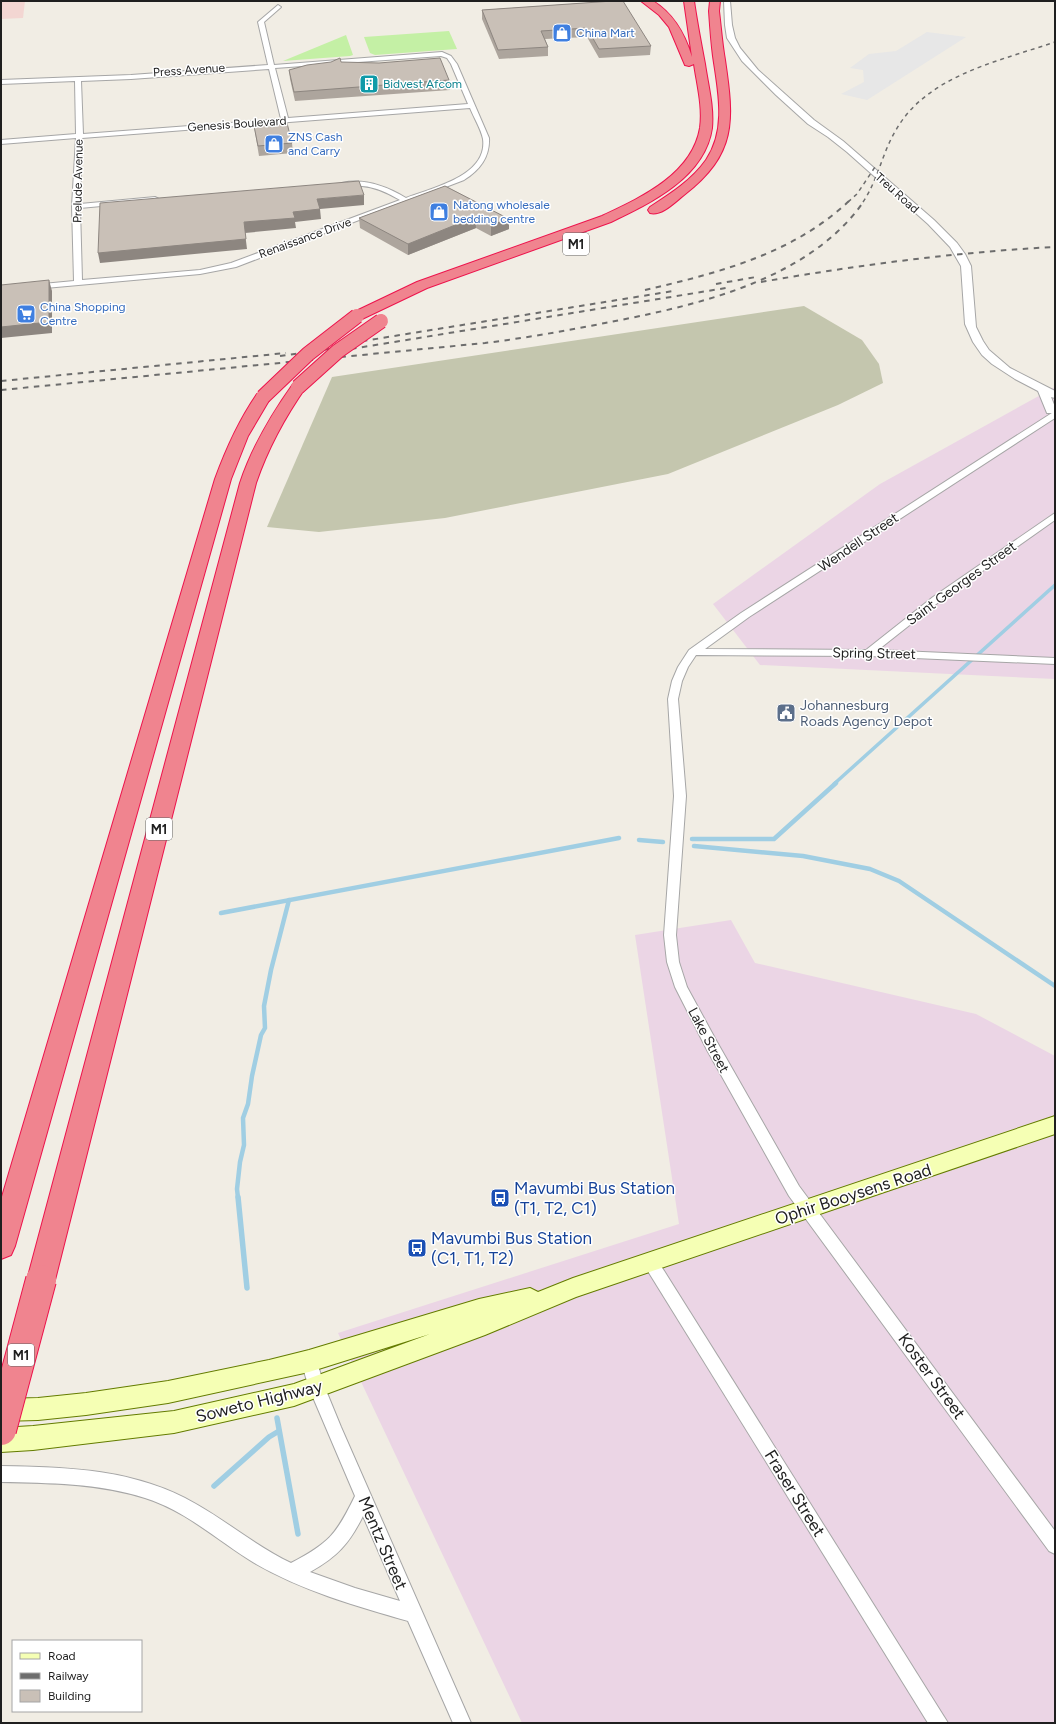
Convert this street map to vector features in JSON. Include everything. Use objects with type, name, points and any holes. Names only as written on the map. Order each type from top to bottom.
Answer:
[{"type":"highway","points":[[646,1],[667,17],[677,30],[683,43],[702,108],[706,115]]},
{"type":"highway","name":"M1","points":[[1,1246],[223,479],[239,438],[254,410],[263,397],[291,368],[324,339],[357,316],[406,292],[603,221],[635,206],[662,188],[692,160],[704,135],[706,115],[689,1]]},
{"type":"highway","points":[[639,218],[683,191],[702,173],[716,154],[723,136],[726,116],[714,2]]},
{"type":"highway","points":[[704,10],[710,36],[718,49]]},
{"type":"highway","name":"M1","points":[[496,273],[614,230]]},
{"type":"highway","name":"M1","points":[[1,1430],[248,483],[258,455],[279,415],[298,387],[326,360],[355,337],[388,318]]},
{"type":"main road","name":"Ophir Booysens Road","points":[[651,1262],[1055,1125]]},
{"type":"main road","name":"Soweto Highway","points":[[1,1440],[47,1437],[174,1422],[294,1395],[317,1388],[485,1325],[573,1288],[651,1262]]},
{"type":"main road","name":"Soweto Highway","points":[[1,1410],[38,1409],[86,1404],[168,1392],[309,1361],[479,1309],[573,1288]]},
{"type":"street","name":"Treu Road","points":[[727,1],[729,28],[735,48],[750,67],[811,122],[821,128],[866,165],[948,240],[964,261],[972,330],[981,346],[996,362],[1007,370],[1055,395]]},
{"type":"street","points":[[278,7],[261,22],[285,120]]},
{"type":"street","name":"Press Avenue","points":[[3,83],[65,80],[270,63],[313,62],[435,54],[447,55]]},
{"type":"street","name":"Renaissance Drive","points":[[1,290],[220,269],[462,179],[473,172],[480,164],[487,147],[486,138],[454,64],[447,55]]},
{"type":"street","name":"Press Avenue","points":[[131,75],[270,63],[313,62]]},
{"type":"street","name":"Prelude Avenue","points":[[78,79],[79,136],[76,206],[78,283]]},
{"type":"street","name":"Genesis Boulevard","points":[[1,142],[473,106]]},
{"type":"street","name":"Treu Road","points":[[811,122],[820,134],[883,192],[918,221],[930,234]]},
{"type":"street","points":[[335,184],[370,184],[382,187],[406,200]]},
{"type":"street","points":[[76,206],[161,198]]},
{"type":"street","points":[[956,265],[966,275]]},
{"type":"street","points":[[1043,390],[1054,411]]},
{"type":"street","name":"Wendell Street","points":[[693,652],[745,615],[1023,434],[1054,411]]},
{"type":"street","name":"Saint Georges Street","points":[[868,653],[888,636],[938,599],[1055,516]]},
{"type":"street","name":"Spring Street","points":[[693,652],[868,653],[1055,661]]},
{"type":"street","name":"Lake Street","points":[[693,652],[678,677],[673,699],[679,779],[678,830],[671,913],[670,949],[681,986],[712,1046],[775,1159],[794,1191],[808,1208]]},
{"type":"street","name":"Koster Street","points":[[808,1208],[1055,1545]]},
{"type":"street","name":"Fraser Street","points":[[651,1262],[939,1723]]},
{"type":"street","name":"Mentz Street","points":[[309,1361],[317,1388],[363,1497],[462,1723]]},
{"type":"street","points":[[1,1474],[90,1478],[116,1482],[165,1497],[202,1517],[264,1559],[292,1573],[347,1595],[413,1613]]},
{"type":"street","points":[[292,1573],[320,1556],[337,1543],[350,1524],[363,1497]]},
{"type":"shaded area","points":[[1,1],[25,1],[23,18],[1,19]]},
{"type":"shaded area","points":[[927,32],[966,37],[867,100],[841,94],[864,82],[863,70],[850,68],[869,54],[896,51]]},
{"type":"shaded area","points":[[804,306],[862,340],[879,364],[883,383],[838,405],[668,474],[445,518],[319,532],[267,527],[332,377]]},
{"type":"shaded area","points":[[1055,387],[1055,679],[760,665],[713,604],[880,484]]},
{"type":"shaded area","points":[[731,920],[755,963],[976,1014],[1055,1056],[1055,1723],[522,1723],[338,1333],[679,1224],[635,935]]},
{"type":"green space","points":[[449,31],[457,49],[375,55],[370,53],[364,37]]},
{"type":"green space","points":[[346,35],[353,55],[283,61]]},
{"type":"building","name":"China Mart","points":[[623,1],[651,46],[599,49],[587,28],[541,31],[548,47],[498,50],[482,10]]},
{"type":"building","name":"Bidvest Afcom","points":[[340,58],[341,62],[379,63],[440,58],[449,80],[294,92],[289,70],[307,65],[331,62]]},
{"type":"building","points":[[287,123],[292,143],[258,146],[254,126]]},
{"type":"building","points":[[359,181],[364,195],[317,199],[320,209],[293,212],[295,218],[244,222],[246,239],[98,253],[100,203]]},
{"type":"building","name":"Natong wholesale bedding centre","points":[[445,186],[509,219],[491,225],[475,217],[408,244],[359,218]]},
{"type":"building","name":"China Shopping Centre","points":[[49,280],[49,322],[1,327],[1,285]]},
{"type":"waterway","points":[[834,784],[1055,585]]},
{"type":"waterway","points":[[692,839],[774,839],[836,783]]},
{"type":"waterway","points":[[289,900],[619,838]]},
{"type":"waterway","points":[[639,840],[663,842]]},
{"type":"waterway","points":[[694,846],[803,856],[870,869],[899,881],[1055,986]]},
{"type":"waterway","points":[[221,913],[289,900]]},
{"type":"waterway","points":[[238,1198],[237,1189],[240,1162],[244,1145],[243,1118],[248,1104],[252,1076],[261,1035],[265,1028],[264,1006],[271,970],[289,900]]},
{"type":"waterway","points":[[238,1197],[247,1288]]},
{"type":"waterway","points":[[277,1418],[298,1534]]},
{"type":"waterway","points":[[214,1486],[269,1437],[279,1431]]},
{"type":"railway","points":[[863,202],[873,185],[887,148],[896,130],[909,111],[926,96],[945,83],[966,72],[1055,42]]},
{"type":"railway","points":[[848,202],[857,194],[875,167]]},
{"type":"railway","points":[[645,290],[727,268],[779,248],[804,235],[849,201]]},
{"type":"railway","points":[[1,390],[485,343],[560,332],[639,316],[712,298],[747,286],[781,270],[813,251],[841,229],[864,201]]},
{"type":"railway","points":[[761,282],[908,260],[981,252],[1055,247]]},
{"type":"railway","points":[[716,284],[756,277]]},
{"type":"railway","points":[[351,349],[726,288]]},
{"type":"railway","points":[[351,343],[673,291]]},
{"type":"railway","points":[[280,356],[357,345]]},
{"type":"railway","points":[[1,381],[286,353]]},
{"type":"place","name":"China Mart","points":[[562,33]]},
{"type":"place","name":"Bidvest Afcom","points":[[369,84]]},
{"type":"place","name":"ZNS Cash and Carry","points":[[274,144]]},
{"type":"place","name":"Natong wholesale bedding centre","points":[[439,212]]},
{"type":"place","name":"China Shopping Centre","points":[[26,314]]},
{"type":"place","name":"Johannesburg Roads Agency Depot","points":[[786,713]]},
{"type":"place","name":"Mavumbi Bus Station (T1, T2, C1)","points":[[500,1198]]},
{"type":"place","name":"Mavumbi Bus Station (C1, T1, T2)","points":[[417,1248]]}]
